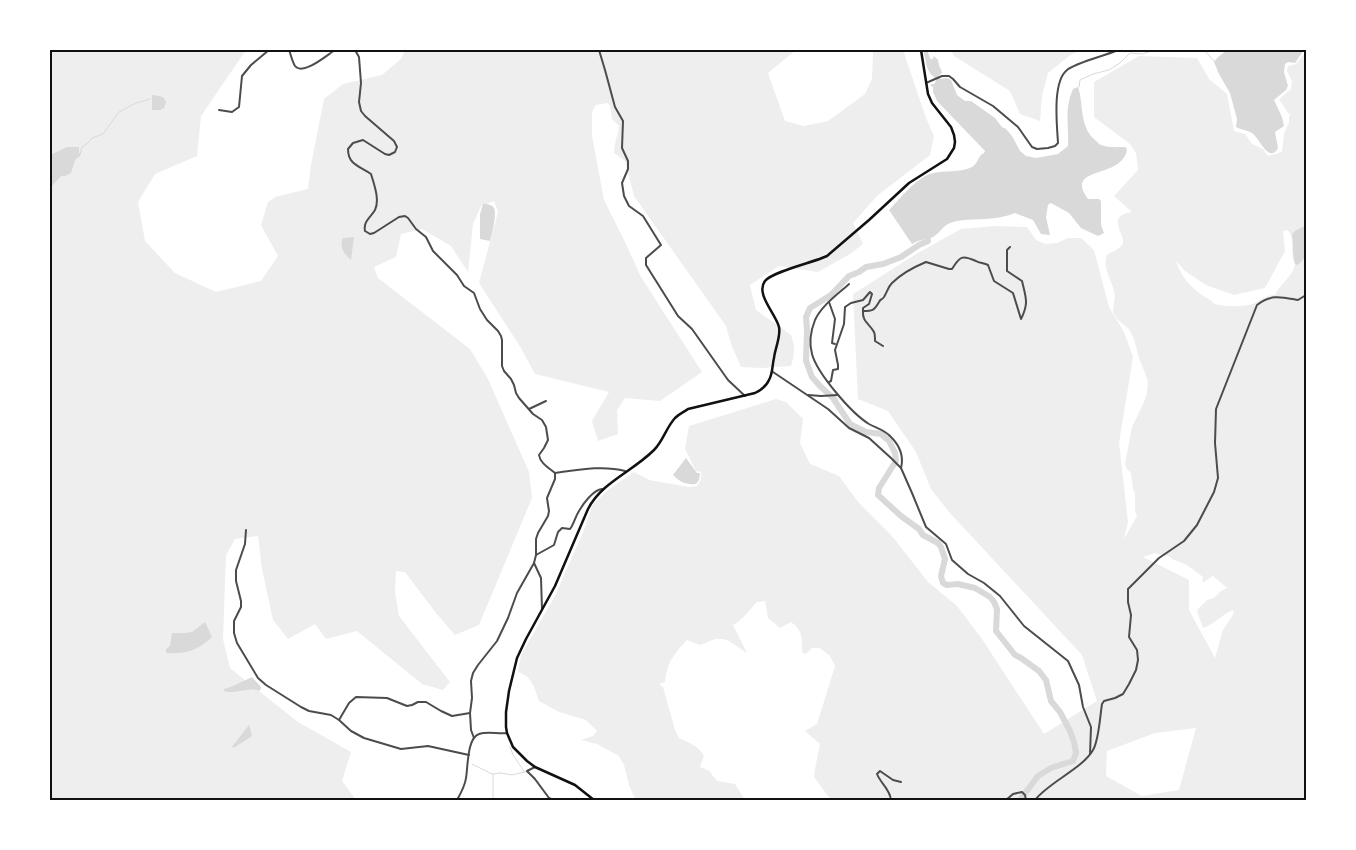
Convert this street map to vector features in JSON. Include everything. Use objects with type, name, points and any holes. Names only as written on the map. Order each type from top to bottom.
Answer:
[{"type":"main road","points":[[594,800],[575,785],[535,767],[513,747],[507,733],[506,712],[517,658],[562,571],[592,501],[602,489],[654,450],[674,419],[680,414],[688,409],[755,393],[764,388],[768,382],[772,372],[779,330],[762,295],[765,280],[826,256],[909,184],[942,163],[951,154],[954,148],[954,135],[932,103],[926,83],[921,50]]},
{"type":"street","points":[[219,110],[232,112],[239,107],[242,76],[251,65],[269,50]]},
{"type":"street","points":[[289,50],[294,65],[302,69],[308,68],[335,50]]},
{"type":"street","points":[[355,50],[359,57],[361,86],[359,102],[361,111],[394,141],[397,147],[395,152],[390,155],[385,154],[363,140],[353,143],[348,149],[351,161],[371,174],[377,200],[375,210],[364,224],[364,231],[370,234],[374,233],[399,217],[405,216],[426,238],[433,251],[457,275],[464,286],[474,293],[480,309],[487,320],[498,331],[502,340],[502,366],[504,371],[511,379],[519,398],[533,414],[542,420],[546,427],[548,440],[539,459],[555,473],[592,469],[626,472]]},
{"type":"street","points":[[599,50],[606,70],[614,107],[623,121],[622,148],[628,161],[628,168],[622,183],[624,196],[630,206],[643,216],[660,243],[660,246],[646,258],[646,265],[678,316],[692,329],[728,380],[745,396]]},
{"type":"street","points":[[926,83],[942,76],[949,76],[965,91],[993,106],[1018,127],[1032,147],[1037,149],[1048,148],[1058,143],[1056,103],[1063,74],[1070,68],[1118,50]]},
{"type":"street","points":[[863,311],[870,311],[877,307],[889,285],[923,263],[930,263],[949,270],[952,269],[957,260],[964,257],[988,265],[994,281],[1013,293],[1021,319],[1026,308],[1026,300],[1022,281],[1007,270],[1007,250],[1010,248]]},
{"type":"street","points":[[848,284],[820,311],[815,320],[812,330],[811,352],[815,363],[837,395],[848,407],[868,424],[892,438],[901,454],[901,468]]},
{"type":"street","points":[[829,382],[831,381],[833,370],[838,369],[834,350],[844,324],[845,307],[865,299],[868,293],[872,292],[869,304],[864,308],[862,316],[869,328],[873,330],[875,341],[883,346]]},
{"type":"street","points":[[1035,800],[1090,754],[1096,742],[1102,704],[1104,701],[1123,694],[1136,670],[1137,650],[1129,637],[1131,615],[1128,589],[1154,563],[1184,541],[1197,525],[1214,492],[1218,478],[1215,443],[1216,409],[1257,305],[1264,299],[1271,297],[1298,300],[1306,295]]},
{"type":"street","points":[[829,302],[835,319],[832,343],[836,345]]},
{"type":"street","points":[[772,372],[828,409],[849,428],[876,444],[893,460],[901,468],[923,522],[926,527],[946,544],[952,560],[968,574],[984,583],[1000,596],[1024,626],[1068,661],[1079,685],[1083,707],[1091,727],[1090,754]]},
{"type":"street","points":[[807,395],[837,395]]},
{"type":"street","points":[[529,409],[546,401]]},
{"type":"street","points":[[474,738],[471,730],[470,713],[473,673],[497,641],[517,593],[534,563],[536,539],[548,516],[548,498],[555,479],[555,473]]},
{"type":"street","points":[[536,555],[554,545],[558,532],[562,528],[570,529],[573,526],[578,511],[592,495],[602,489]]},
{"type":"street","points":[[246,530],[245,544],[236,570],[241,607],[233,625],[234,633],[237,643],[254,672],[266,685],[301,708],[326,713],[339,720],[356,735],[401,748],[428,746],[469,755]]},
{"type":"street","points":[[534,563],[542,578],[542,611]]},
{"type":"street","points":[[339,720],[349,703],[356,697],[387,698],[407,706],[418,702],[426,702],[452,716],[470,713]]},
{"type":"street","points":[[458,800],[466,778],[469,755],[474,738],[478,734],[484,733],[507,733]]},
{"type":"street","points":[[535,767],[527,772],[535,778],[549,798],[553,800]]},
{"type":"street","points":[[891,800],[890,794],[878,778],[878,774],[880,771],[893,780],[901,782]]},
{"type":"street","points":[[1006,800],[1013,794],[1022,792],[1026,800]]},
{"type":"shaded area","points":[[50,50],[246,50],[201,116],[197,156],[155,174],[138,202],[145,241],[175,273],[216,292],[261,281],[278,256],[261,225],[268,202],[275,197],[308,189],[324,99],[343,84],[382,75],[401,59],[405,50],[796,50],[768,73],[785,121],[804,126],[828,121],[865,94],[872,79],[872,50],[903,50],[934,136],[930,155],[878,195],[853,223],[863,244],[850,254],[818,272],[779,266],[750,285],[756,310],[791,335],[794,345],[793,359],[791,366],[741,367],[726,326],[634,196],[625,161],[614,153],[619,126],[612,119],[610,105],[607,103],[596,105],[592,112],[592,136],[604,200],[641,277],[702,372],[660,401],[625,398],[617,410],[618,434],[598,441],[592,421],[609,392],[535,374],[521,348],[479,283],[498,212],[494,201],[481,206],[473,224],[468,272],[451,246],[422,229],[401,234],[396,257],[374,267],[378,278],[470,349],[488,379],[529,472],[532,498],[479,625],[455,635],[405,572],[396,571],[395,592],[399,616],[450,682],[443,690],[422,684],[357,631],[326,639],[315,624],[288,639],[273,620],[262,569],[258,536],[235,539],[226,555],[223,639],[230,668],[298,722],[351,752],[342,781],[356,800],[50,800]]},
{"type":"shaded area","points":[[923,50],[927,50],[932,60],[934,56],[938,60],[942,72],[938,76],[940,79],[947,78],[951,80],[957,95],[965,101],[971,101],[995,118],[1012,136],[1020,151],[1026,156],[1036,158],[1058,154],[1068,146],[1070,96],[1073,89],[1078,87],[1084,122],[1090,134],[1101,145],[1125,147],[1127,149],[1123,159],[1116,165],[1088,176],[1083,181],[1082,188],[1088,199],[1099,199],[1101,201],[1101,225],[1104,233],[1098,236],[1081,228],[1069,213],[1051,203],[1048,205],[1046,217],[1050,235],[1041,234],[1033,220],[1015,213],[1001,217],[952,222],[931,238],[912,244],[889,210],[913,185],[924,177],[935,173],[968,169],[976,164],[985,151],[937,101],[931,86],[936,81],[929,72]]},
{"type":"shaded area","points":[[951,50],[1081,50],[1069,56],[1048,73],[1042,96],[1040,121],[1020,114],[1010,91],[954,56]]},
{"type":"shaded area","points":[[1227,50],[1304,50],[1295,63],[1288,62],[1285,64],[1284,72],[1288,86],[1274,100],[1284,126],[1275,132],[1278,148],[1275,152],[1268,152],[1252,133],[1236,127],[1237,119],[1230,93],[1214,62]]},
{"type":"shaded area","points":[[1306,52],[1306,800],[831,800],[814,777],[820,744],[805,731],[817,724],[835,666],[830,656],[820,648],[812,648],[804,654],[798,628],[791,622],[780,628],[768,618],[765,601],[757,602],[743,618],[733,625],[747,653],[723,639],[715,639],[700,645],[687,640],[672,659],[667,669],[665,682],[659,684],[663,687],[679,738],[699,749],[704,756],[700,767],[709,771],[717,781],[735,784],[745,800],[633,800],[635,799],[624,765],[619,756],[597,744],[581,740],[593,736],[597,731],[586,720],[559,712],[539,701],[530,680],[518,672],[521,655],[555,596],[584,530],[593,504],[608,490],[634,472],[649,480],[689,487],[697,486],[701,479],[701,472],[696,471],[685,449],[689,426],[776,399],[786,402],[803,419],[800,443],[810,464],[839,476],[859,503],[892,536],[928,582],[957,606],[982,639],[1044,734],[1097,701],[1082,655],[949,512],[931,489],[916,452],[888,411],[858,399],[853,294],[918,253],[961,229],[996,226],[1027,227],[1036,240],[1045,244],[1057,243],[1068,238],[1081,238],[1094,250],[1109,307],[1124,332],[1133,357],[1119,443],[1128,522],[1124,539],[1137,516],[1131,473],[1125,464],[1132,427],[1144,402],[1148,381],[1129,329],[1117,319],[1113,312],[1115,294],[1106,260],[1107,255],[1119,248],[1123,243],[1118,226],[1119,217],[1132,212],[1114,196],[1138,170],[1136,153],[1130,144],[1094,117],[1094,82],[1139,56],[1197,58],[1209,79],[1227,94],[1234,131],[1245,134],[1252,144],[1263,149],[1268,156],[1282,152],[1284,134],[1289,122],[1289,116],[1291,115],[1279,99],[1291,89],[1292,81],[1287,71],[1288,66],[1296,64]],"holes":[[[1287,230],[1291,236],[1295,265],[1289,277],[1275,295],[1265,297],[1253,304],[1233,306],[1213,303],[1190,285],[1176,261],[1185,271],[1206,285],[1234,295],[1265,288],[1285,251],[1283,231]],[[1155,553],[1169,556],[1187,565],[1203,577],[1202,582],[1213,576],[1227,588],[1214,598],[1207,600],[1197,610],[1203,628],[1233,610],[1234,613],[1223,630],[1215,658],[1189,610],[1189,580],[1143,557]],[[1196,728],[1179,790],[1142,796],[1106,776],[1107,751],[1155,733]]]},
{"type":"shaded area","points":[[152,95],[163,97],[166,102],[164,108],[152,110]]},
{"type":"shaded area","points":[[67,147],[79,147],[79,154],[82,150],[80,156],[75,160],[71,173],[61,176],[50,188],[50,155]]},
{"type":"shaded area","points":[[483,204],[489,204],[495,211],[490,241],[480,239],[480,214]]},
{"type":"shaded area","points":[[1306,225],[1306,254],[1301,262],[1296,265],[1292,234]]},
{"type":"shaded area","points":[[354,237],[351,260],[343,250],[342,241],[343,238]]},
{"type":"shaded area","points":[[686,458],[697,473],[700,473],[696,484],[683,482],[673,475]]},
{"type":"shaded area","points":[[205,622],[212,637],[207,642],[191,651],[166,653],[166,649],[170,646],[172,633],[192,632]]},
{"type":"shaded area","points":[[252,677],[261,687],[259,691],[250,689],[233,692],[224,691],[224,689]]},
{"type":"shaded area","points":[[249,725],[252,736],[231,748]]},
{"type":"waterway","points":[[1079,87],[1080,80],[1109,70],[1130,53],[1143,54],[1153,50]]},
{"type":"waterway","points":[[1204,50],[1215,62]]},
{"type":"waterway","points":[[81,150],[92,138],[103,134],[119,112],[136,103],[150,99]]},
{"type":"waterway","points":[[926,231],[928,241],[901,257],[883,264],[866,267],[849,276],[831,295],[810,308],[806,317],[806,361],[812,377],[833,398],[850,424],[866,432],[881,434],[889,441],[895,453],[896,461],[879,488],[878,495],[919,529],[923,535],[938,543],[941,547],[945,559],[941,576],[943,583],[975,588],[990,597],[997,609],[996,631],[1015,655],[1039,671],[1046,680],[1051,701],[1060,712],[1070,731],[1076,753],[1073,761],[1051,768],[1038,776],[1020,800]]},
{"type":"waterway","points":[[510,747],[513,755],[527,773]]},
{"type":"waterway","points":[[472,764],[492,774],[512,775],[525,772]]},
{"type":"waterway","points":[[493,774],[493,800]]},
{"type":"waterway","points":[[533,778],[550,800]]}]
